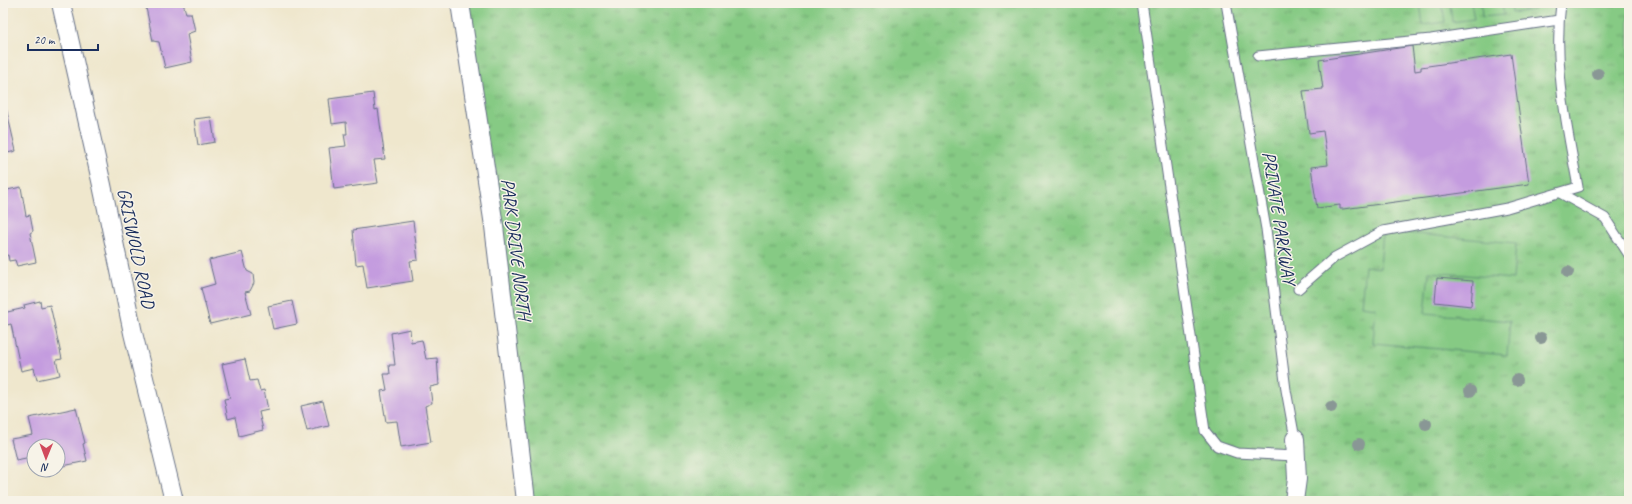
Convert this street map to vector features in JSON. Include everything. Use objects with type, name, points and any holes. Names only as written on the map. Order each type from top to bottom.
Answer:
[{"type":"street","name":"GRISWOLD ROAD","points":[[60,3],[102,185],[133,333],[174,501]]},
{"type":"street","name":"PARK DRIVE NORTH","points":[[460,3],[494,226],[526,501]]},
{"type":"street","points":[[1294,501],[1297,479],[1295,448]]},
{"type":"lane","points":[[1142,3],[1205,431],[1218,446],[1237,453],[1295,448]]},
{"type":"lane","name":"PRIVATE PARKWAY","points":[[1226,3],[1266,229],[1286,390],[1295,448]]},
{"type":"lane","points":[[1298,289],[1335,257],[1383,231],[1507,208],[1578,187],[1562,94],[1559,20],[1561,3]]},
{"type":"lane","points":[[1258,56],[1431,39],[1559,20]]},
{"type":"lane","points":[[1560,193],[1604,218],[1629,255]]},
{"type":"green space","points":[[456,3],[1629,3],[1629,501],[529,501]]},
{"type":"green space","points":[[1420,3],[1442,3],[1445,22],[1423,25]]},
{"type":"green space","points":[[1450,3],[1471,3],[1474,19],[1452,22]]},
{"type":"green space","points":[[1481,3],[1502,3],[1504,15],[1482,17]]},
{"type":"green space","points":[[1511,3],[1533,3],[1534,10],[1512,13]]},
{"type":"green space","points":[[1383,231],[1516,243],[1513,279],[1429,272],[1425,313],[1510,321],[1507,355],[1373,343],[1376,308],[1361,306],[1365,266],[1380,268]]},
{"type":"building","points":[[145,3],[183,3],[186,13],[191,13],[195,31],[187,34],[192,62],[165,68],[159,42],[153,41]]},
{"type":"building","points":[[1412,46],[1415,71],[1421,70],[1421,67],[1511,54],[1529,184],[1343,209],[1340,209],[1340,205],[1317,208],[1311,167],[1328,165],[1323,131],[1309,133],[1303,91],[1323,89],[1319,60]]},
{"type":"building","points":[[373,93],[375,110],[378,109],[385,159],[374,160],[378,183],[334,189],[329,148],[346,146],[344,134],[347,134],[346,122],[332,124],[329,99]]},
{"type":"building","points":[[3,95],[16,151],[3,154]]},
{"type":"building","points":[[211,117],[215,142],[198,145],[194,119]]},
{"type":"building","points":[[21,187],[26,216],[30,215],[33,231],[30,233],[36,262],[17,266],[15,260],[9,261],[8,255],[3,256],[3,191]]},
{"type":"building","points":[[413,221],[418,260],[410,261],[413,281],[367,288],[363,264],[356,265],[353,230]]},
{"type":"building","points":[[242,252],[247,271],[253,274],[254,283],[250,291],[245,292],[251,314],[210,324],[201,288],[215,284],[209,260]]},
{"type":"building","points":[[1437,278],[1473,281],[1471,306],[1435,302]]},
{"type":"building","points":[[40,301],[41,307],[50,305],[62,359],[56,360],[60,375],[37,380],[34,368],[21,371],[11,324],[3,326],[3,313],[25,308],[24,305]]},
{"type":"building","points":[[292,301],[297,324],[273,329],[268,306]]},
{"type":"building","points":[[410,329],[411,342],[422,340],[426,359],[437,358],[439,385],[430,387],[432,403],[425,406],[431,442],[401,447],[397,421],[386,422],[381,391],[387,390],[384,374],[390,374],[389,365],[395,365],[391,333]]},
{"type":"building","points":[[245,359],[250,381],[257,380],[260,391],[264,390],[268,410],[259,412],[263,430],[239,436],[235,417],[228,419],[224,399],[230,398],[222,364]]},
{"type":"building","points":[[323,401],[329,426],[307,431],[301,406]]},
{"type":"building","points":[[76,408],[85,443],[83,444],[87,461],[66,465],[66,438],[26,438],[26,458],[16,460],[11,439],[33,435],[29,418]]}]
